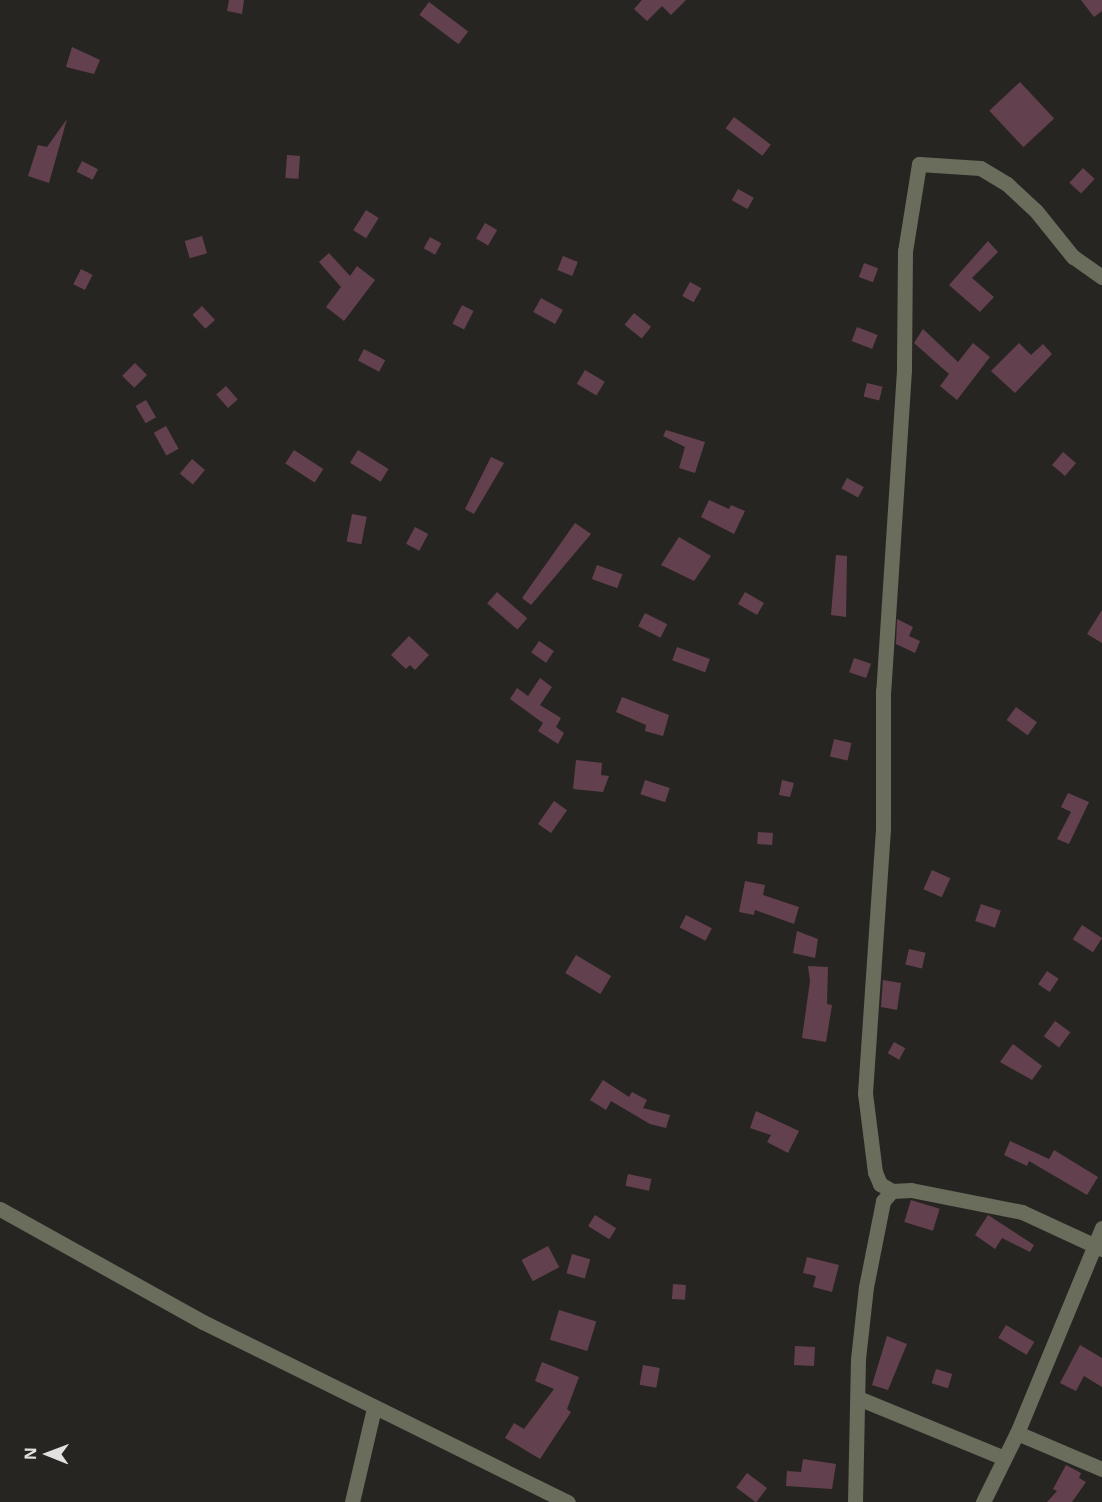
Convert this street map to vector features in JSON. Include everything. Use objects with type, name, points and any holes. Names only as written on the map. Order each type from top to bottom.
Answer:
[{"type":"street","points":[[1098,1246],[1022,1212],[910,1190],[892,1191],[880,1184],[874,1172],[865,1093],[883,829],[883,692],[904,370],[905,251],[919,164],[980,168],[1007,184],[1036,211],[1073,257],[1102,277]]},
{"type":"street","points":[[855,1502],[858,1398],[866,1287],[883,1201],[892,1191]]},
{"type":"street","points":[[0,1209],[202,1322],[567,1502]]},
{"type":"street","points":[[983,1502],[1017,1433],[1098,1246],[1102,1228]]},
{"type":"street","points":[[858,1398],[1004,1458]]},
{"type":"street","points":[[352,1502],[374,1408]]},
{"type":"street","points":[[1017,1433],[1102,1469]]},
{"type":"building","points":[[229,0],[244,0],[242,14],[227,11]]},
{"type":"building","points":[[642,0],[686,0],[671,15],[662,6],[647,21],[634,9]]},
{"type":"building","points":[[1081,0],[1102,0],[1102,11],[1094,17]]},
{"type":"building","points":[[429,2],[468,31],[459,44],[419,15]]},
{"type":"building","points":[[72,47],[100,60],[94,74],[66,67]]},
{"type":"building","points":[[1020,82],[1054,119],[1023,147],[989,111]]},
{"type":"building","points":[[734,117],[771,145],[762,156],[726,128]]},
{"type":"building","points":[[67,119],[49,183],[28,176],[38,145],[47,147]]},
{"type":"building","points":[[287,155],[300,156],[298,179],[285,178]]},
{"type":"building","points":[[82,161],[98,169],[93,180],[77,172]]},
{"type":"building","points":[[1083,168],[1095,179],[1081,194],[1069,183]]},
{"type":"building","points":[[738,189],[754,198],[747,209],[732,200]]},
{"type":"building","points":[[366,210],[379,218],[366,238],[353,230]]},
{"type":"building","points":[[485,223],[497,230],[488,246],[476,239]]},
{"type":"building","points":[[202,236],[207,253],[190,258],[185,241]]},
{"type":"building","points":[[430,237],[441,243],[435,255],[424,248]]},
{"type":"building","points":[[988,241],[998,252],[972,278],[994,297],[980,312],[949,285]]},
{"type":"building","points":[[329,253],[350,276],[357,266],[375,280],[344,321],[326,307],[341,287],[319,262]]},
{"type":"building","points":[[563,256],[578,262],[572,276],[557,270]]},
{"type":"building","points":[[864,263],[878,268],[873,282],[859,277]]},
{"type":"building","points":[[81,269],[93,275],[85,290],[73,284]]},
{"type":"building","points":[[690,282],[701,288],[694,302],[682,296]]},
{"type":"building","points":[[541,298],[563,310],[555,324],[533,312]]},
{"type":"building","points":[[462,305],[474,311],[464,330],[452,324]]},
{"type":"building","points":[[202,306],[215,320],[205,329],[192,315]]},
{"type":"building","points":[[634,313],[651,327],[642,339],[625,325]]},
{"type":"building","points":[[857,327],[878,335],[872,349],[852,341]]},
{"type":"building","points":[[923,329],[958,362],[973,343],[990,357],[957,400],[940,386],[949,374],[914,343]]},
{"type":"building","points":[[1019,343],[1031,355],[1043,344],[1052,354],[1015,393],[991,371]]},
{"type":"building","points":[[364,349],[385,360],[379,372],[358,360]]},
{"type":"building","points":[[135,363],[147,375],[134,388],[122,376]]},
{"type":"building","points":[[585,370],[605,382],[596,396],[577,384]]},
{"type":"building","points":[[867,383],[883,387],[879,400],[864,397]]},
{"type":"building","points":[[226,386],[238,400],[228,408],[216,395]]},
{"type":"building","points":[[146,400],[156,417],[146,423],[136,406]]},
{"type":"building","points":[[166,426],[179,449],[166,456],[154,433]]},
{"type":"building","points":[[666,430],[705,442],[695,473],[679,468],[685,447],[663,436]]},
{"type":"building","points":[[294,450],[323,469],[315,482],[285,463]]},
{"type":"building","points":[[358,450],[389,469],[381,482],[350,463]]},
{"type":"building","points":[[1063,452],[1076,463],[1065,476],[1052,465]]},
{"type":"building","points":[[491,457],[504,463],[474,514],[465,509]]},
{"type":"building","points":[[192,459],[205,470],[193,484],[180,474]]},
{"type":"building","points":[[847,478],[864,487],[858,498],[841,489]]},
{"type":"building","points":[[709,500],[729,509],[731,505],[745,511],[734,534],[701,517]]},
{"type":"building","points":[[352,514],[367,517],[361,544],[347,541]]},
{"type":"building","points":[[575,523],[591,534],[531,605],[522,598]]},
{"type":"building","points":[[415,527],[428,534],[419,551],[406,544]]},
{"type":"building","points":[[679,537],[711,556],[694,581],[661,565]]},
{"type":"building","points":[[836,555],[847,556],[846,617],[831,615]]},
{"type":"building","points":[[597,565],[622,574],[617,588],[592,579]]},
{"type":"building","points":[[497,592],[527,618],[517,630],[487,603]]},
{"type":"building","points":[[745,592],[764,603],[757,615],[738,604]]},
{"type":"building","points":[[1102,610],[1102,643],[1087,634]]},
{"type":"building","points":[[645,613],[667,624],[660,638],[638,626]]},
{"type":"building","points":[[897,619],[913,627],[909,636],[920,641],[915,653],[896,644]]},
{"type":"building","points":[[409,636],[429,655],[415,670],[410,665],[406,669],[391,655]]},
{"type":"building","points":[[539,641],[554,651],[546,663],[531,653]]},
{"type":"building","points":[[677,647],[710,659],[705,672],[672,660]]},
{"type":"building","points":[[854,658],[871,664],[866,678],[849,672]]},
{"type":"building","points":[[540,678],[552,687],[540,705],[561,718],[556,727],[564,733],[558,744],[538,731],[543,723],[510,699],[517,688],[528,696]]},
{"type":"building","points":[[622,697],[669,715],[663,736],[645,731],[646,725],[616,712]]},
{"type":"building","points":[[1016,707],[1037,722],[1028,735],[1007,720]]},
{"type":"building","points":[[834,739],[852,743],[847,761],[830,757]]},
{"type":"building","points":[[576,760],[602,763],[601,775],[609,776],[603,792],[573,789]]},
{"type":"building","points":[[645,780],[670,788],[665,802],[640,794]]},
{"type":"building","points":[[782,780],[794,783],[790,797],[779,795]]},
{"type":"building","points":[[1068,793],[1089,802],[1069,844],[1057,839],[1071,812],[1061,807]]},
{"type":"building","points":[[554,801],[567,810],[551,833],[538,824]]},
{"type":"building","points":[[758,832],[773,833],[772,845],[757,844]]},
{"type":"building","points":[[932,870],[950,878],[942,897],[923,889]]},
{"type":"building","points":[[745,881],[765,885],[763,895],[799,907],[794,924],[755,910],[754,915],[739,912]]},
{"type":"building","points":[[981,904],[1001,911],[995,928],[975,921]]},
{"type":"building","points":[[686,915],[712,928],[705,941],[680,927]]},
{"type":"building","points":[[1082,925],[1102,938],[1093,952],[1073,939]]},
{"type":"building","points":[[797,931],[818,939],[815,958],[793,953]]},
{"type":"building","points":[[909,949],[926,953],[922,968],[905,965]]},
{"type":"building","points":[[576,955],[611,976],[600,994],[565,973]]},
{"type":"building","points":[[808,966],[828,967],[827,1004],[832,1005],[826,1042],[802,1038],[810,981]]},
{"type":"building","points":[[1047,971],[1059,979],[1050,992],[1038,984]]},
{"type":"building","points":[[883,980],[901,983],[897,1010],[881,1007]]},
{"type":"building","points":[[1055,1021],[1070,1032],[1059,1048],[1044,1036]]},
{"type":"building","points":[[894,1042],[905,1048],[899,1060],[888,1053]]},
{"type":"building","points":[[1013,1044],[1042,1066],[1032,1080],[1000,1062]]},
{"type":"building","points":[[603,1080],[629,1097],[632,1092],[647,1100],[643,1108],[670,1115],[666,1128],[650,1124],[611,1101],[606,1110],[590,1100]]},
{"type":"building","points":[[756,1111],[799,1131],[788,1153],[767,1142],[771,1135],[750,1128]]},
{"type":"building","points":[[1010,1141],[1049,1159],[1054,1150],[1098,1177],[1087,1195],[1029,1161],[1027,1166],[1004,1155]]},
{"type":"building","points":[[628,1174],[651,1179],[649,1191],[626,1186]]},
{"type":"building","points":[[911,1200],[940,1209],[933,1231],[904,1222]]},
{"type":"building","points":[[595,1215],[616,1228],[609,1239],[588,1226]]},
{"type":"building","points":[[988,1215],[1034,1245],[1030,1252],[1002,1238],[995,1249],[975,1235]]},
{"type":"building","points":[[548,1246],[559,1267],[533,1281],[522,1260]]},
{"type":"building","points":[[572,1254],[590,1259],[585,1278],[566,1273]]},
{"type":"building","points":[[807,1257],[839,1265],[832,1292],[813,1287],[816,1276],[803,1273]]},
{"type":"building","points":[[673,1284],[686,1285],[685,1300],[672,1299]]},
{"type":"building","points":[[559,1310],[596,1321],[587,1351],[550,1340]]},
{"type":"building","points":[[1006,1325],[1034,1342],[1027,1355],[998,1338]]},
{"type":"building","points":[[887,1336],[907,1344],[888,1390],[872,1385]]},
{"type":"building","points":[[1080,1345],[1102,1358],[1102,1387],[1084,1376],[1076,1391],[1060,1383]]},
{"type":"building","points":[[795,1346],[815,1347],[814,1366],[794,1365]]},
{"type":"building","points":[[542,1362],[579,1377],[567,1409],[571,1412],[540,1459],[505,1438],[514,1423],[524,1429],[554,1389],[535,1381]]},
{"type":"building","points":[[643,1365],[660,1368],[656,1388],[640,1385]]},
{"type":"building","points":[[936,1369],[952,1374],[948,1388],[932,1383]]},
{"type":"building","points":[[803,1459],[836,1464],[832,1489],[786,1486],[787,1471],[801,1472]]},
{"type":"building","points":[[1066,1465],[1081,1473],[1079,1478],[1086,1482],[1072,1502],[1047,1502],[1057,1491],[1053,1489]]},
{"type":"building","points":[[747,1473],[767,1488],[756,1502],[736,1487]]}]
